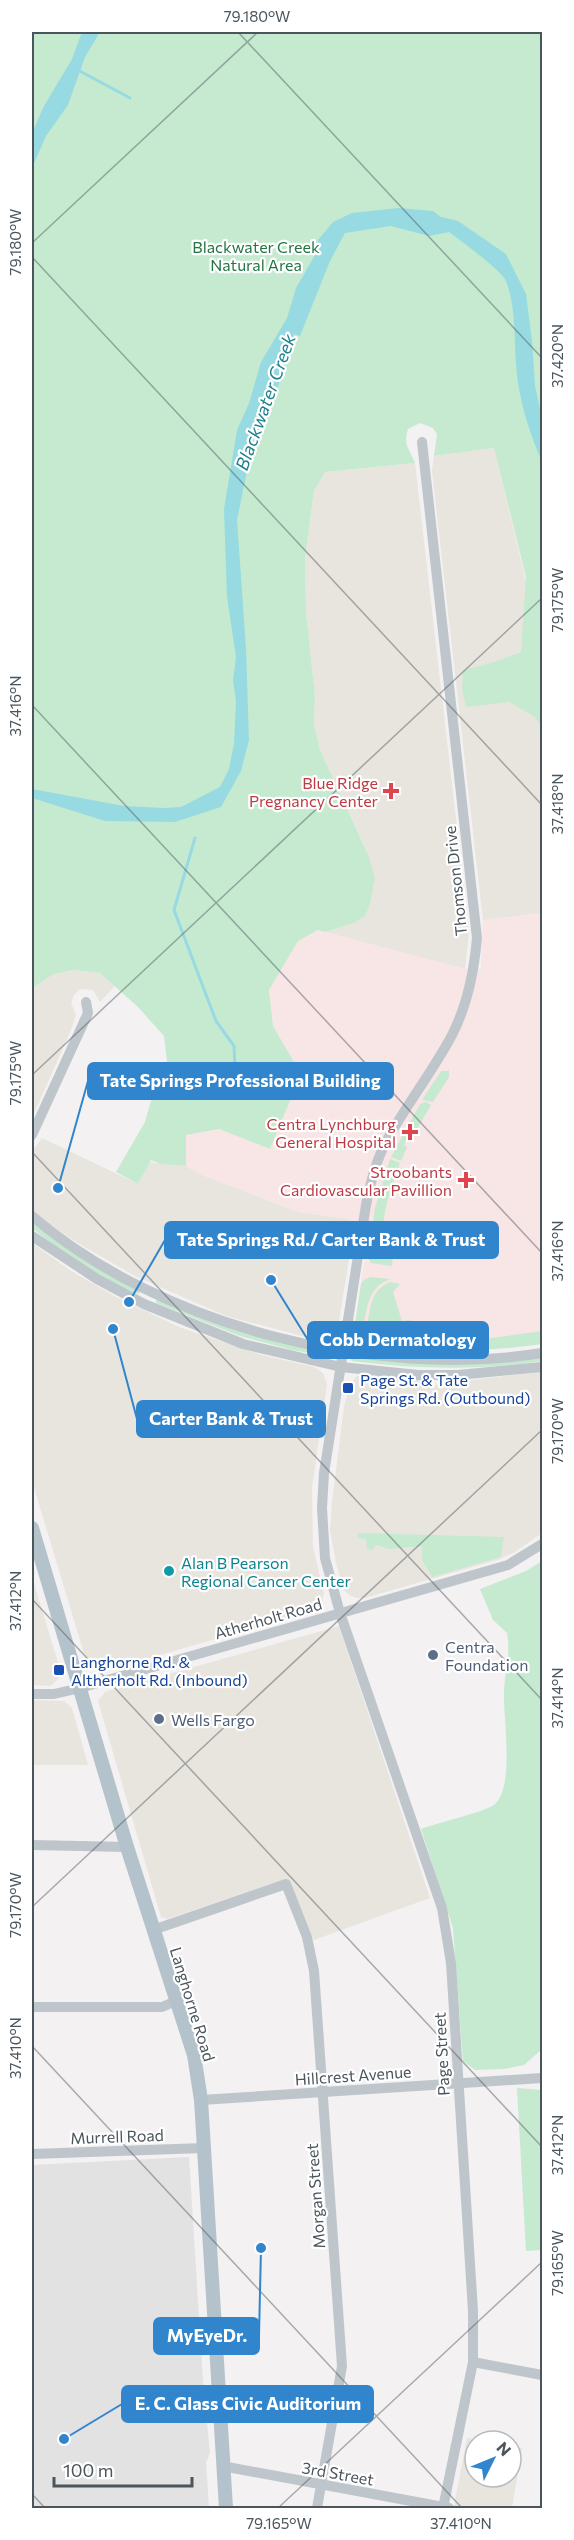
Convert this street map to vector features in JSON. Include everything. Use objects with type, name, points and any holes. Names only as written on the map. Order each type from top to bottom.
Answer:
[{"type":"main road","name":"Langhorne Road","points":[[32,1528],[127,1847],[194,2055],[201,2100],[226,2508]]},
{"type":"street","name":"Thomson Drive","points":[[340,1613],[325,1558],[322,1508],[328,1437],[366,1205],[375,1169],[386,1142],[452,1034],[467,999],[477,938],[422,442]]},
{"type":"street","points":[[32,1135],[87,1013],[86,1002]]},
{"type":"street","points":[[32,1216],[95,1261],[151,1292],[260,1334],[342,1352],[430,1360],[494,1358],[543,1353]]},
{"type":"street","points":[[32,1236],[97,1279],[144,1304],[243,1344],[341,1366],[418,1375],[458,1375],[543,1367]]},
{"type":"street","name":"Atherholt Road","points":[[32,1694],[54,1694],[80,1688],[508,1565],[543,1544]]},
{"type":"street","name":"Page Street","points":[[340,1613],[442,1908],[451,1963],[473,2311],[473,2362],[445,2508]]},
{"type":"street","points":[[32,1845],[127,1847]]},
{"type":"street","name":"Morgan Street","points":[[153,1930],[286,1884],[307,1937],[314,1971],[342,2366],[317,2508]]},
{"type":"street","points":[[32,2007],[162,2007],[176,2001]]},
{"type":"street","name":"Hillcrest Avenue","points":[[201,2100],[543,2078]]},
{"type":"street","name":"Murrell Road","points":[[32,2154],[204,2148]]},
{"type":"street","points":[[473,2362],[543,2375]]},
{"type":"street","name":"3rd Street","points":[[222,2466],[445,2508]]},
{"type":"shaded area","points":[[494,448],[542,648],[542,913],[483,920],[432,471],[434,456]]},
{"type":"shaded area","points":[[415,463],[469,932],[465,969],[325,932],[354,923],[367,851],[320,750],[314,724],[315,696],[306,613],[305,558],[314,491],[325,472]]},
{"type":"shaded area","name":"Centra Lynchburg General Hospital","points":[[542,913],[542,1342],[434,1349],[365,1347],[356,1336],[355,1322],[369,1230],[348,1219],[298,1212],[202,1175],[186,1166],[186,1135],[219,1129],[270,1149],[301,1074],[273,1026],[269,990],[298,941],[318,930],[465,969],[481,969],[483,920]]},
{"type":"shaded area","points":[[74,970],[100,973],[115,986],[100,1002],[93,990],[80,989],[74,995],[71,1003],[76,1015],[71,1030],[32,1118],[32,988],[54,974]]},
{"type":"shaded area","points":[[42,1138],[138,1184],[149,1162],[186,1166],[202,1175],[298,1212],[348,1219],[355,1223],[338,1327],[333,1338],[321,1341],[226,1316],[135,1276],[46,1222],[32,1210],[32,1152]]},
{"type":"shaded area","points":[[32,1243],[71,1271],[118,1298],[179,1327],[262,1355],[314,1367],[323,1373],[327,1384],[312,1488],[313,1547],[324,1593],[321,1606],[314,1611],[107,1670],[86,1660],[32,1481]]},
{"type":"shaded area","points":[[542,1372],[542,1533],[515,1552],[500,1559],[365,1598],[349,1595],[344,1590],[336,1563],[330,1530],[344,1407],[350,1384],[357,1376],[367,1375],[427,1380],[433,1385],[468,1385],[471,1380]]},
{"type":"shaded area","points":[[32,1577],[61,1672],[51,1686],[32,1685]]},
{"type":"shaded area","points":[[339,1626],[430,1898],[314,1940],[291,1885],[279,1881],[167,1919],[161,1917],[98,1701],[105,1692]]},
{"type":"shaded area","points":[[32,1700],[64,1701],[72,1708],[88,1765],[32,1765]]},
{"type":"shaded area","points":[[189,2157],[203,2382],[210,2453],[206,2462],[209,2508],[32,2508],[32,2165]]},
{"type":"shaded area","points":[[463,2459],[463,2489],[515,2489],[512,2508],[454,2506]]},
{"type":"green space","name":"Blackwater Creek Natural Area","points":[[32,32],[542,32],[542,727],[535,717],[509,702],[466,707],[462,689],[463,670],[521,652],[526,577],[494,448],[434,456],[437,434],[433,428],[420,423],[408,429],[406,439],[415,463],[325,472],[314,491],[305,558],[306,613],[315,696],[314,724],[320,750],[367,852],[375,877],[370,904],[365,916],[354,923],[325,932],[318,930],[298,941],[269,990],[273,1026],[301,1074],[270,1149],[219,1129],[186,1135],[186,1166],[161,1164],[151,1160],[138,1184],[116,1172],[145,1122],[152,1097],[164,1074],[167,1061],[164,1036],[138,1007],[100,973],[74,970],[54,974],[32,988]]},
{"type":"green space","points":[[449,1069],[449,1077],[433,1102],[422,1100],[441,1071]]},
{"type":"green space","points":[[426,1102],[431,1105],[411,1139],[407,1138],[404,1145],[407,1147],[401,1161],[391,1157],[420,1104]]},
{"type":"green space","points":[[390,1159],[400,1163],[389,1195],[384,1221],[385,1234],[393,1261],[392,1266],[371,1263],[368,1257],[375,1208]]},
{"type":"green space","points":[[32,1222],[140,1292],[139,1294],[99,1275],[69,1255],[32,1228]]},
{"type":"green space","points":[[371,1277],[391,1279],[374,1291],[363,1323],[354,1331],[361,1284]]},
{"type":"green space","points":[[390,1282],[400,1284],[393,1292],[402,1321],[410,1320],[420,1329],[419,1338],[485,1339],[542,1331],[542,1344],[500,1349],[457,1350],[372,1347],[360,1333],[368,1321],[372,1300],[376,1293]]},
{"type":"green space","points":[[156,1299],[332,1354],[333,1357],[292,1350],[240,1336],[156,1303]]},
{"type":"green space","points":[[352,1357],[542,1357],[542,1361],[447,1368],[351,1361]]},
{"type":"green space","points":[[358,1533],[504,1537],[501,1557],[432,1577],[422,1560],[422,1546],[389,1549],[376,1545],[373,1550],[367,1549],[366,1539],[358,1538]]},
{"type":"green space","points":[[542,1561],[542,2049],[524,2065],[504,2069],[475,2070],[463,2061],[453,1928],[421,1829],[490,1807],[501,1795],[505,1782],[507,1751],[504,1692],[508,1641],[507,1633],[493,1620],[480,1589],[526,1571]]},
{"type":"green space","points":[[517,2088],[542,2090],[542,2250],[526,2251]]},
{"type":"water","points":[[82,32],[100,32],[85,57],[68,105],[46,136],[32,168],[32,133],[44,106],[72,59]]},
{"type":"water","name":"Blackwater Creek","points":[[398,208],[433,211],[441,217],[458,221],[506,254],[526,294],[535,386],[542,418],[542,462],[522,402],[517,376],[512,301],[503,276],[449,232],[429,236],[391,226],[345,233],[330,261],[300,336],[294,334],[274,400],[267,407],[253,442],[237,520],[246,648],[249,740],[241,771],[221,807],[175,822],[105,821],[32,798],[32,789],[124,806],[164,808],[181,807],[220,787],[229,769],[234,743],[236,702],[233,680],[236,657],[227,597],[224,509],[237,430],[249,403],[261,362],[287,318],[296,288],[315,255],[318,240],[333,222],[352,213]]},
{"type":"waterway","points":[[76,69],[130,98]]},
{"type":"waterway","points":[[195,838],[174,910],[216,1021],[234,1046],[235,1067],[227,1089]]},
{"type":"place","name":"Blue Ridge Pregnancy Center","points":[[391,791]]},
{"type":"place","name":"Centra Lynchburg General Hospital","points":[[410,1132]]},
{"type":"place","name":"Stroobants Cardiovascular Pavillion","points":[[466,1180]]},
{"type":"place","name":"Tate Springs Professional Building","points":[[58,1188]]},
{"type":"place","name":"Cobb Dermatology","points":[[271,1280]]},
{"type":"place","name":"Tate Springs Rd./ Carter Bank & Trust","points":[[129,1302]]},
{"type":"place","name":"Carter Bank & Trust","points":[[113,1329]]},
{"type":"place","name":"Page St. & Tate Springs Rd. (Outbound)","points":[[348,1388]]},
{"type":"place","name":"Alan B Pearson Regional Cancer Center","points":[[169,1571]]},
{"type":"place","name":"Centra Foundation","points":[[433,1655]]},
{"type":"place","name":"Langhorne Rd. & Altherholt Rd. (Inbound)","points":[[59,1670]]},
{"type":"place","name":"Wells Fargo","points":[[159,1719]]},
{"type":"place","name":"MyEyeDr.","points":[[261,2248]]},
{"type":"place","name":"E. C. Glass Civic Auditorium","points":[[64,2439]]}]
